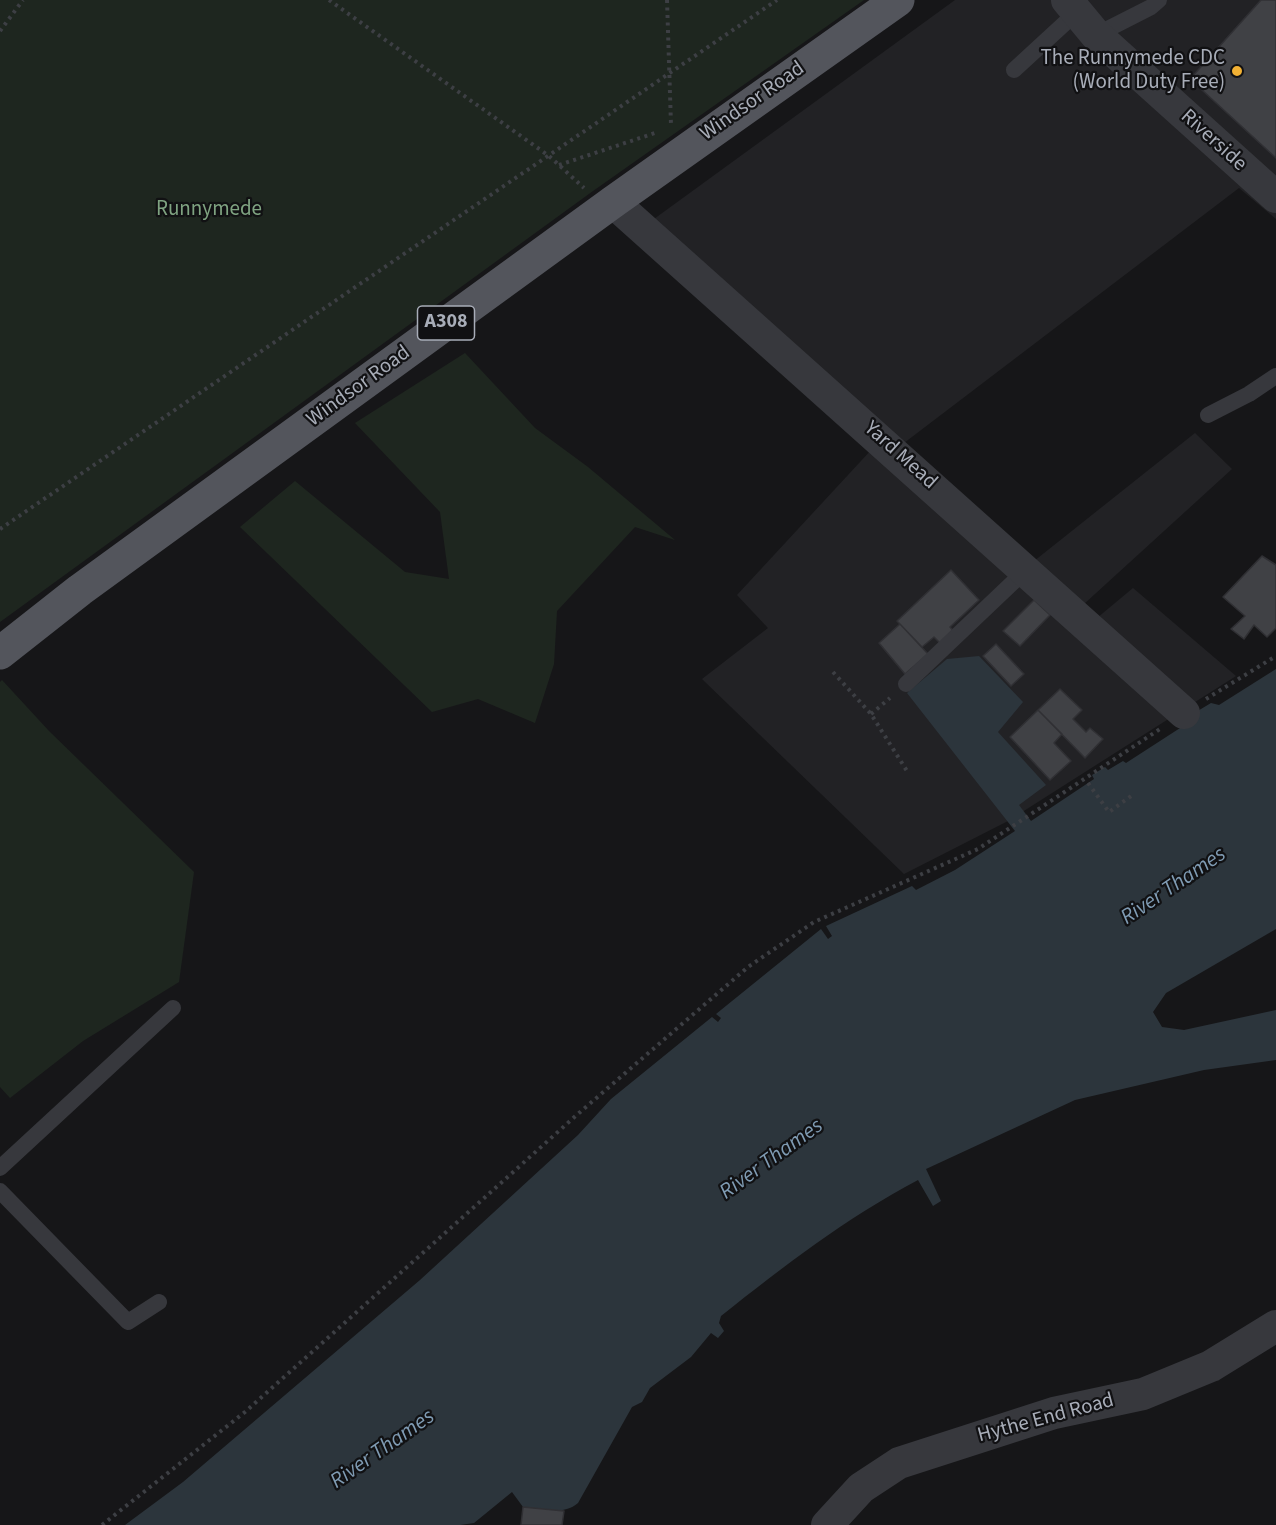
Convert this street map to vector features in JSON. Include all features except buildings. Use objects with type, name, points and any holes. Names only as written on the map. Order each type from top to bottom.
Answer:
[{"type":"main road","name":"Windsor Road","points":[[0,653],[84,595],[613,202],[898,0]]},
{"type":"street","name":"Riverside","points":[[1080,16],[1276,197]]},
{"type":"street","name":"Yard Mead","points":[[613,202],[1185,713]]},
{"type":"street","name":"Hythe End Road","points":[[827,1525],[861,1488],[899,1463],[1054,1413],[1143,1394],[1210,1366],[1276,1326]]},
{"type":"lane","points":[[1014,70],[1080,16],[1151,7],[1159,0]]},
{"type":"lane","points":[[1208,415],[1249,394],[1276,376]]},
{"type":"lane","points":[[906,684],[1026,570]]},
{"type":"lane","points":[[0,1168],[174,1008]]},
{"type":"lane","points":[[0,1191],[128,1322],[159,1302]]},
{"type":"path","points":[[0,31],[23,0]]},
{"type":"path","points":[[329,0],[559,165],[660,131]]},
{"type":"path","points":[[667,0],[671,127],[682,124]]},
{"type":"path","points":[[0,529],[777,0]]},
{"type":"path","points":[[102,1525],[245,1412],[570,1121],[748,967],[814,922],[978,849],[1276,656]]},
{"type":"path","points":[[833,672],[871,714],[907,771]]},
{"type":"path","points":[[1088,783],[1109,812],[1134,794]]},
{"type":"shaded area","points":[[955,0],[1276,0],[1276,219],[1239,188],[904,443],[654,219]]},
{"type":"shaded area","points":[[1195,433],[1232,469],[1084,604],[1097,618],[1133,588],[1236,676],[1008,821],[904,874],[702,679],[768,628],[737,595],[873,448],[1014,577]]},
{"type":"green space","name":"Runnymede","points":[[0,0],[864,0],[593,191],[0,622]]},
{"type":"green space","points":[[465,353],[535,428],[588,467],[675,540],[635,527],[557,611],[554,664],[535,723],[478,699],[432,712],[240,527],[295,481],[405,572],[449,579],[440,512],[355,423]]},
{"type":"green space","points":[[2,680],[49,731],[194,872],[179,982],[83,1041],[10,1098],[0,1087],[0,682]]},
{"type":"water","name":"River Thames","points":[[979,656],[1023,702],[998,732],[1046,785],[1019,805],[1031,821],[1094,779],[1092,775],[1105,767],[1108,770],[1123,761],[1126,763],[1194,719],[1196,712],[1211,703],[1219,705],[1276,669],[1276,929],[1166,993],[1153,1012],[1162,1027],[1184,1030],[1276,1010],[1276,1060],[1204,1070],[1075,1100],[926,1169],[941,1201],[933,1206],[918,1180],[841,1227],[792,1261],[721,1316],[719,1323],[724,1331],[718,1338],[711,1333],[691,1357],[650,1388],[642,1402],[632,1407],[578,1503],[572,1507],[552,1511],[523,1507],[512,1492],[474,1523],[460,1525],[125,1525],[183,1482],[420,1280],[578,1135],[611,1099],[712,1017],[718,1022],[721,1018],[716,1014],[821,929],[828,939],[832,936],[826,926],[912,886],[916,890],[955,870],[1015,831],[907,693],[947,659]]},
{"type":"place","name":"The Runnymede CDC (World Duty Free)","points":[[1237,71]]}]
